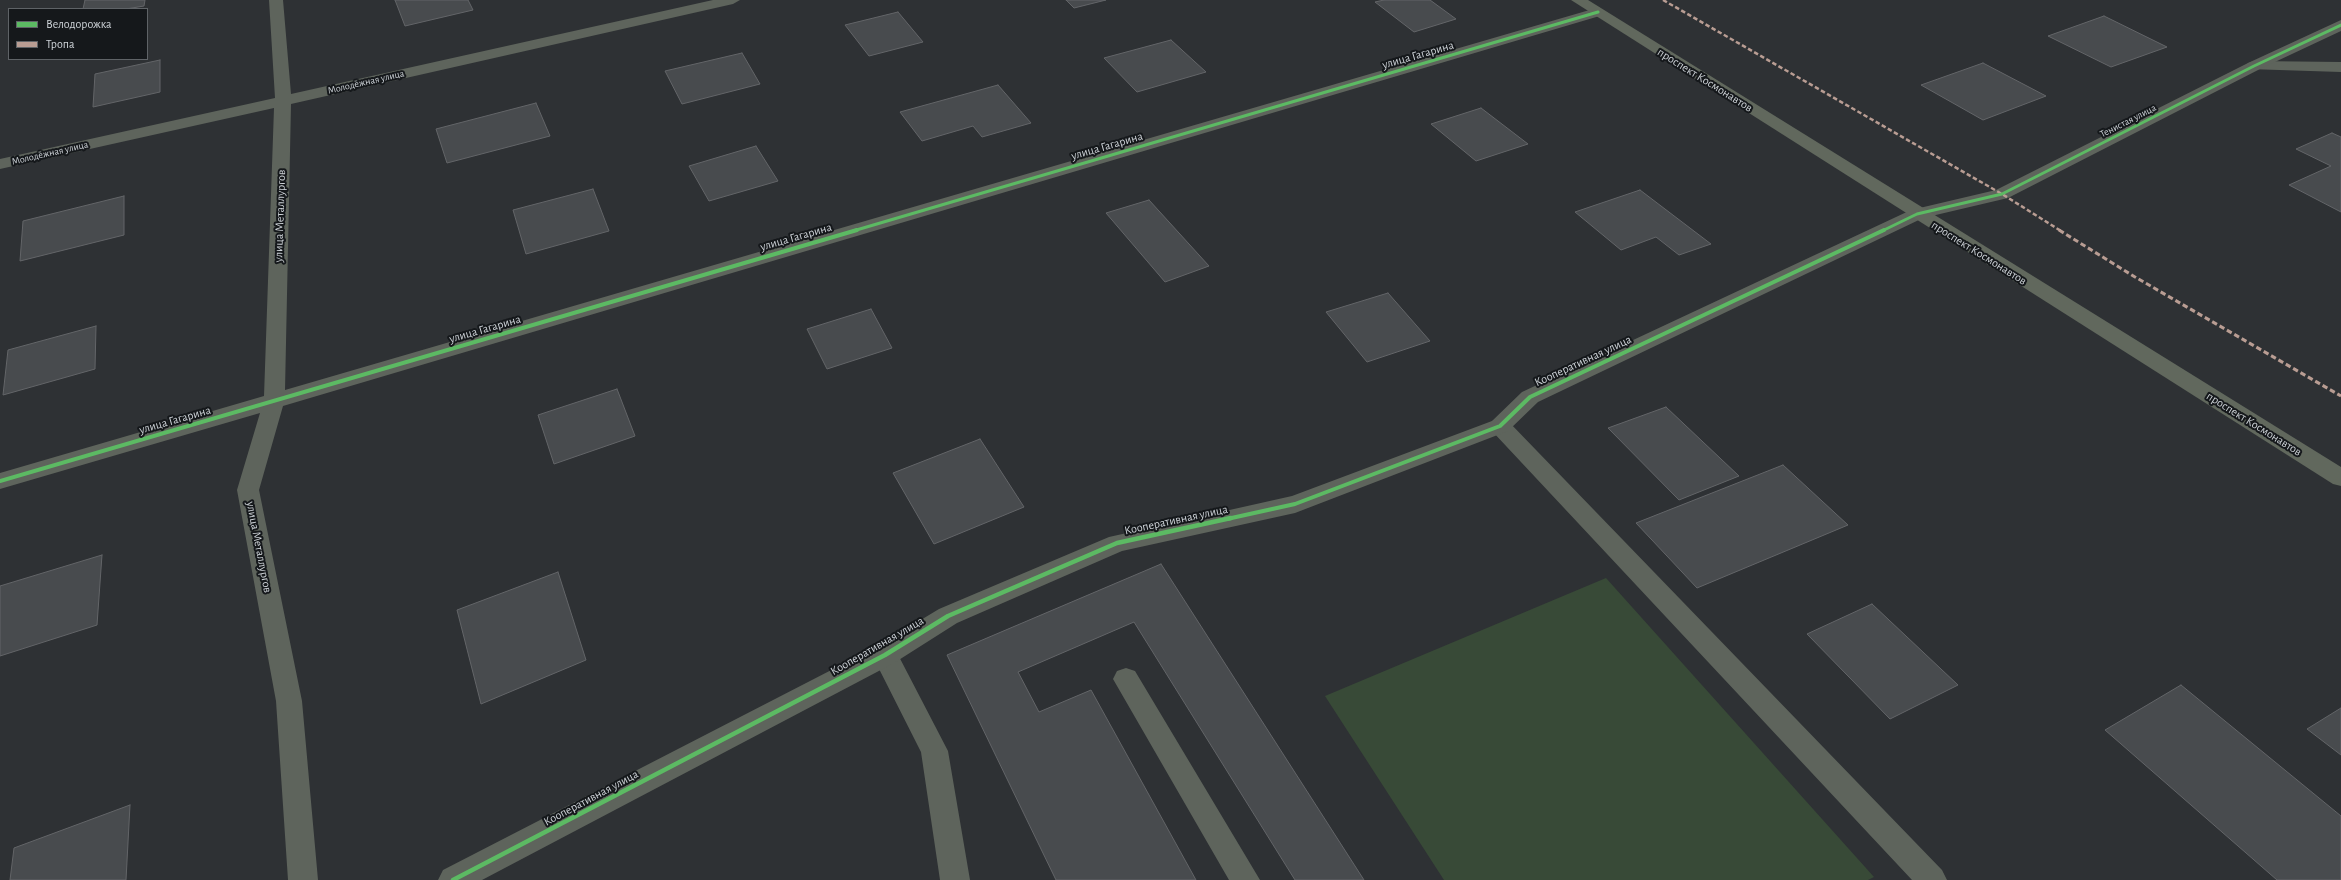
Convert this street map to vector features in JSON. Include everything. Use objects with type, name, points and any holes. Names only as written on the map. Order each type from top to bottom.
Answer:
[{"type":"main road","name":"проспект Космонавтов","points":[[1578,0],[1917,214],[2341,478]]},
{"type":"street","name":"улица Металлургов","points":[[276,0],[283,100],[274,401],[248,490],[289,701],[303,880]]},
{"type":"street","name":"Молодёжная улица","points":[[0,164],[733,0]]},
{"type":"street","name":"улица Гагарина","points":[[0,481],[1598,12]]},
{"type":"street","name":"Тенистая улица","points":[[1917,214],[2002,194],[2254,66],[2341,25]]},
{"type":"street","points":[[2254,66],[2341,67]]},
{"type":"street","name":"Кооперативная улица","points":[[453,880],[885,655],[948,616],[1117,543],[1295,504],[1500,426],[1530,397],[1917,214]]},
{"type":"street","points":[[1500,426],[1932,880]]},
{"type":"street","points":[[885,655],[934,751],[955,880]]},
{"type":"street","points":[[1126,679],[1245,880]]},
{"type":"green space","points":[[1606,578],[1874,877],[1868,880],[1444,880],[1325,696]]},
{"type":"building","points":[[85,0],[145,0],[144,6],[132,8],[83,8]]},
{"type":"building","points":[[395,0],[468,0],[473,10],[405,26]]},
{"type":"building","points":[[1066,0],[1106,0],[1074,8]]},
{"type":"building","points":[[1384,0],[1430,0],[1456,19],[1414,32],[1375,2]]},
{"type":"building","points":[[898,12],[923,42],[869,56],[845,25]]},
{"type":"building","points":[[2104,16],[2167,47],[2111,67],[2048,36]]},
{"type":"building","points":[[1171,40],[1206,72],[1137,92],[1104,58]]},
{"type":"building","points":[[742,53],[760,84],[682,104],[665,71]]},
{"type":"building","points":[[160,60],[160,92],[93,107],[95,74]]},
{"type":"building","points":[[1983,63],[2046,96],[1983,120],[1921,85]]},
{"type":"building","points":[[998,85],[1031,123],[982,137],[973,126],[922,141],[900,112]]},
{"type":"building","points":[[536,103],[550,136],[447,163],[436,129]]},
{"type":"building","points":[[1481,108],[1528,144],[1476,161],[1431,124]]},
{"type":"building","points":[[2332,133],[2341,137],[2341,212],[2289,185],[2331,166],[2296,149]]},
{"type":"building","points":[[756,146],[778,181],[709,201],[689,166]]},
{"type":"building","points":[[593,189],[609,231],[526,254],[513,210]]},
{"type":"building","points":[[1640,190],[1711,244],[1679,255],[1656,237],[1621,250],[1575,212]]},
{"type":"building","points":[[124,196],[124,235],[20,261],[23,221]]},
{"type":"building","points":[[1149,200],[1209,266],[1165,282],[1106,213]]},
{"type":"building","points":[[1388,293],[1430,341],[1367,362],[1326,312]]},
{"type":"building","points":[[871,309],[892,348],[827,369],[807,329]]},
{"type":"building","points":[[96,326],[95,369],[3,395],[8,350]]},
{"type":"building","points":[[617,389],[635,436],[554,464],[538,415]]},
{"type":"building","points":[[1666,407],[1739,476],[1679,500],[1608,428]]},
{"type":"building","points":[[980,439],[1024,507],[934,544],[893,473]]},
{"type":"building","points":[[1783,465],[1848,525],[1697,588],[1636,523]]},
{"type":"building","points":[[102,555],[97,625],[0,656],[0,586]]},
{"type":"building","points":[[1161,564],[1364,880],[1295,880],[1134,622],[1018,672],[1039,712],[1091,690],[1196,880],[1056,880],[947,655]]},
{"type":"building","points":[[558,572],[586,660],[481,704],[457,610]]},
{"type":"building","points":[[1872,604],[1958,685],[1890,719],[1807,634]]},
{"type":"building","points":[[2181,685],[2341,816],[2341,880],[2277,880],[2105,730]]},
{"type":"building","points":[[2341,708],[2341,755],[2307,729]]},
{"type":"building","points":[[130,805],[126,880],[10,880],[14,848]]},
{"type":"marked path","points":[[1663,0],[2002,194],[2135,277],[2341,396]]},
{"type":"cycle path","points":[[0,481],[1598,12]]},
{"type":"cycle path","points":[[453,880],[885,655],[948,616],[1117,543],[1295,504],[1500,426],[1530,397],[1917,214],[2002,194],[2254,66],[2341,25]]}]
